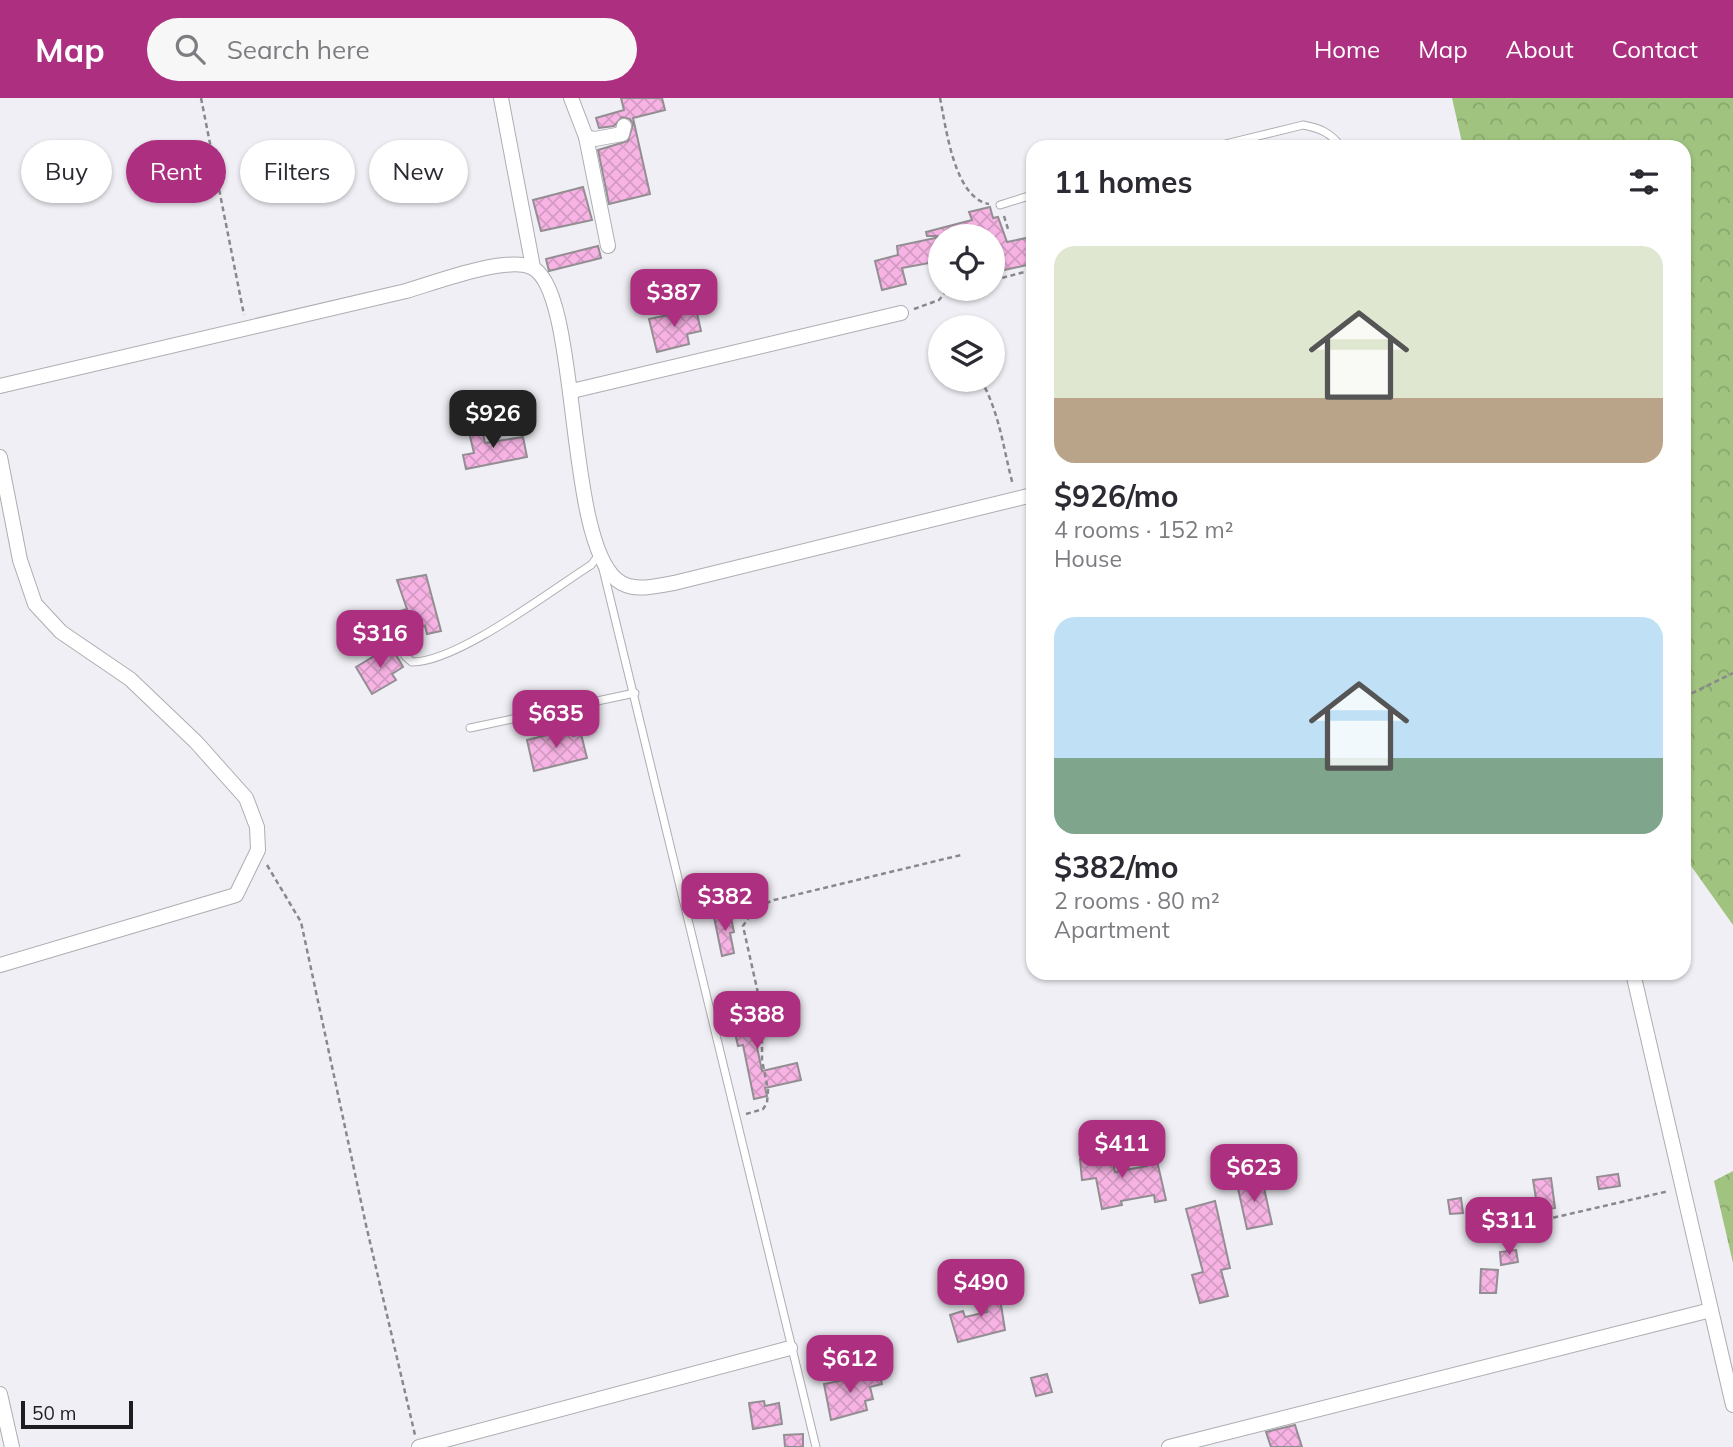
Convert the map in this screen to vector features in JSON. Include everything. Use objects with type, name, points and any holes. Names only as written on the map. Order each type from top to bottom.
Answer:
[{"type":"street","points":[[501,98],[533,267],[548,284],[572,391],[572,419],[599,554],[616,579],[630,587],[644,588],[1026,496]]},
{"type":"street","points":[[571,98],[586,137],[608,246]]},
{"type":"street","points":[[586,137],[594,139],[622,134],[624,126]]},
{"type":"street","points":[[0,386],[508,265],[533,267]]},
{"type":"street","points":[[572,391],[901,313]]},
{"type":"street","points":[[0,457],[20,560],[35,604],[61,632],[130,679],[196,742],[246,798],[257,827],[258,850],[236,895],[0,965]]},
{"type":"street","points":[[1635,980],[1733,1405]]},
{"type":"street","points":[[1170,1447],[1711,1310]]},
{"type":"street","points":[[419,1447],[790,1348]]},
{"type":"street","points":[[0,1394],[12,1447]]},
{"type":"lane","points":[[1242,140],[1303,125],[1325,131],[1334,140]]},
{"type":"lane","points":[[1000,205],[1026,199]]},
{"type":"lane","points":[[405,656],[412,662],[420,662],[452,653],[591,565],[599,554]]},
{"type":"lane","points":[[599,554],[635,693],[790,1348],[816,1447]]},
{"type":"lane","points":[[470,728],[635,693]]},
{"type":"path","points":[[201,98],[247,328]]},
{"type":"path","points":[[940,98],[951,150],[965,188],[984,203],[1000,205],[1008,229]]},
{"type":"path","points":[[1005,277],[1026,272]]},
{"type":"path","points":[[901,313],[936,301]]},
{"type":"path","points":[[988,392],[1002,429],[1017,498]]},
{"type":"path","points":[[1691,694],[1733,673]]},
{"type":"path","points":[[258,850],[301,922],[366,1225],[419,1447]]},
{"type":"path","points":[[736,1117],[763,1109],[767,1104],[768,1090],[762,1060],[762,1011],[744,940],[743,926],[748,915],[774,900],[961,855]]},
{"type":"path","points":[[1487,1233],[1683,1188]]},
{"type":"green space","points":[[1452,98],[1733,98],[1733,925],[1691,866],[1691,140],[1461,140]]},
{"type":"green space","points":[[1733,1171],[1733,1263],[1714,1181]]},
{"type":"building","points":[[621,98],[662,98],[665,110],[633,118],[650,194],[609,204],[598,150],[628,141],[633,124],[630,119],[622,117],[614,126],[599,128],[596,118],[624,110]]},
{"type":"building","points":[[583,187],[592,220],[541,231],[533,200]]},
{"type":"building","points":[[990,207],[993,218],[998,217],[1001,224],[957,224],[972,220],[969,212]]},
{"type":"building","points":[[1005,236],[1007,242],[1026,238],[1026,265],[1005,270]]},
{"type":"building","points":[[928,240],[928,263],[902,268],[906,284],[882,290],[875,261],[898,255],[897,246]]},
{"type":"building","points":[[598,246],[601,258],[549,271],[546,259]]},
{"type":"building","points":[[696,309],[701,331],[687,334],[689,344],[657,352],[649,319]]},
{"type":"building","points":[[481,425],[485,443],[523,437],[527,457],[466,469],[463,455],[474,453],[468,428]]},
{"type":"building","points":[[426,575],[441,631],[427,634],[425,626],[389,635],[384,616],[407,609],[397,580]]},
{"type":"building","points":[[391,646],[403,667],[392,674],[396,680],[372,694],[356,667]]},
{"type":"building","points":[[571,729],[573,736],[581,734],[587,758],[534,771],[527,740]]},
{"type":"building","points":[[730,913],[734,953],[722,956],[714,917]]},
{"type":"building","points":[[750,998],[760,1041],[756,1042],[762,1071],[797,1063],[801,1080],[765,1088],[767,1096],[754,1099],[743,1045],[738,1046],[728,1003]]},
{"type":"building","points":[[1110,1149],[1115,1172],[1147,1166],[1146,1163],[1157,1161],[1166,1200],[1155,1202],[1154,1195],[1121,1201],[1122,1205],[1102,1209],[1096,1178],[1082,1180],[1080,1159],[1092,1158],[1091,1153]]},
{"type":"building","points":[[1618,1174],[1620,1186],[1599,1189],[1597,1177]]},
{"type":"building","points":[[1551,1178],[1555,1208],[1538,1211],[1533,1180]]},
{"type":"building","points":[[1262,1179],[1272,1224],[1247,1229],[1237,1184]]},
{"type":"building","points":[[1461,1198],[1463,1213],[1450,1214],[1448,1200]]},
{"type":"building","points":[[1492,1200],[1494,1212],[1480,1214],[1478,1202]]},
{"type":"building","points":[[1215,1201],[1230,1268],[1221,1270],[1228,1296],[1200,1303],[1192,1275],[1203,1272],[1186,1209]]},
{"type":"building","points":[[1516,1250],[1518,1262],[1501,1265],[1500,1252]]},
{"type":"building","points":[[1481,1269],[1498,1270],[1496,1293],[1480,1293]]},
{"type":"building","points":[[998,1286],[1005,1330],[958,1342],[950,1315],[963,1311],[965,1317],[987,1312],[981,1292]]},
{"type":"building","points":[[879,1373],[882,1384],[870,1387],[873,1399],[865,1401],[867,1410],[831,1420],[824,1384]]},
{"type":"building","points":[[1047,1374],[1052,1392],[1036,1396],[1031,1378]]},
{"type":"building","points":[[764,1401],[765,1406],[779,1403],[782,1424],[753,1429],[749,1403]]},
{"type":"building","points":[[1295,1425],[1302,1447],[1271,1447],[1266,1432]]},
{"type":"building","points":[[803,1434],[803,1447],[785,1447],[784,1435]]}]
